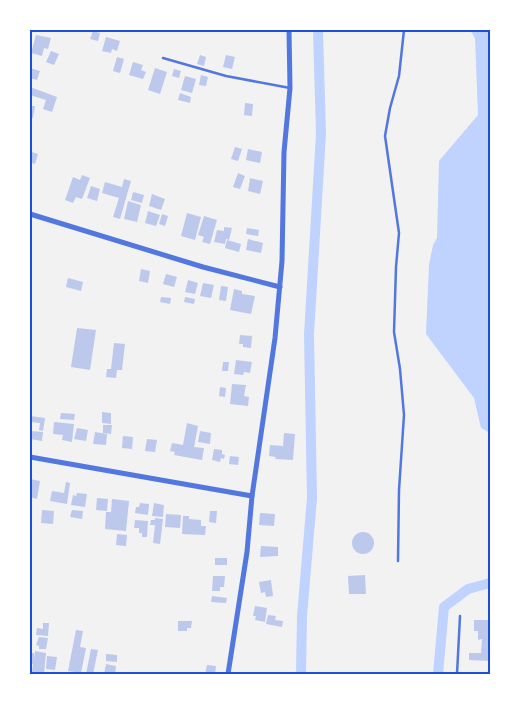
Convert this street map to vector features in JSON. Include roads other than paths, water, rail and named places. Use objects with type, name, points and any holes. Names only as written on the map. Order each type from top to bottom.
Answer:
[{"type":"street","points":[[228,674],[247,552],[252,496],[275,338],[280,287],[284,152],[290,88],[289,30]]},
{"type":"street","points":[[30,214],[203,267],[280,287]]},
{"type":"street","points":[[30,457],[252,496]]},
{"type":"lane","points":[[398,561],[399,490],[404,415],[400,369],[394,332],[399,233],[385,136],[399,76],[404,30]]},
{"type":"lane","points":[[162,58],[226,76],[290,88]]},
{"type":"lane","points":[[457,674],[460,616]]},
{"type":"water","points":[[470,30],[490,30],[490,433],[481,428],[474,398],[426,334],[429,265],[433,245],[437,238],[439,161],[478,115],[475,38]]},
{"type":"waterway","points":[[301,674],[302,616],[312,498],[309,334],[321,134],[318,30]]},
{"type":"waterway","points":[[438,674],[444,607],[468,589],[490,583]]}]
